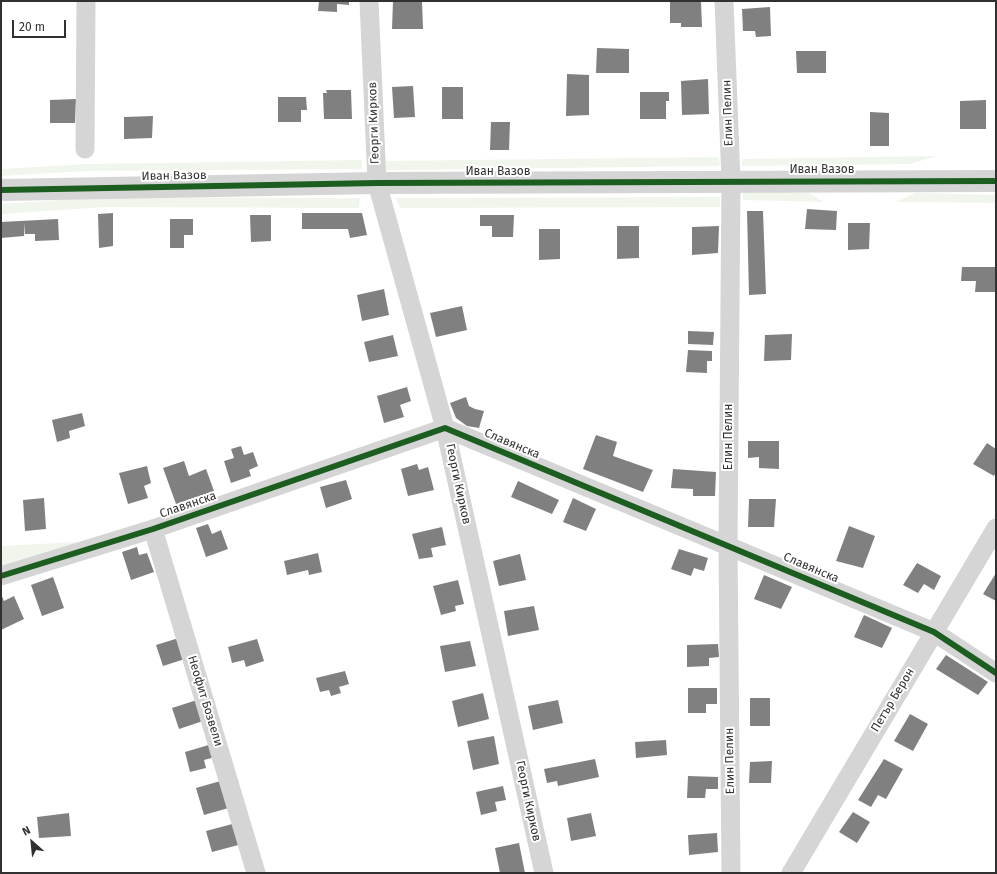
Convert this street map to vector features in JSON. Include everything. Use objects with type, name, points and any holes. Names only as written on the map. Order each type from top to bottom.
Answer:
[{"type":"street","points":[[85,149],[86,1]]},
{"type":"street","name":"Георги Кирков","points":[[369,1],[377,183],[445,428],[544,873]]},
{"type":"street","name":"Елин Пелин","points":[[724,1],[731,181],[728,545],[731,873]]},
{"type":"street","name":"Иван Вазов","points":[[1,190],[377,183],[731,181],[996,182]]},
{"type":"street","name":"Славянска","points":[[1,576],[153,529],[445,428],[934,632],[996,673]]},
{"type":"street","name":"Петър Берон","points":[[791,873],[996,528]]},
{"type":"street","name":"Неофит Бозвели","points":[[153,529],[256,873]]},
{"type":"shaded area","points":[[938,156],[909,164],[742,166],[742,159]]},
{"type":"shaded area","points":[[719,157],[720,166],[386,170],[386,161]]},
{"type":"shaded area","points":[[362,160],[362,169],[88,171],[1,176],[1,169],[87,164]]},
{"type":"shaded area","points":[[743,191],[810,193],[823,202],[743,200]]},
{"type":"shaded area","points":[[916,193],[996,195],[996,203],[895,202]]},
{"type":"shaded area","points":[[107,197],[360,198],[359,208],[106,207],[1,214],[1,204]]},
{"type":"shaded area","points":[[720,197],[720,207],[400,208],[396,198]]},
{"type":"shaded area","points":[[76,542],[77,546],[1,569],[1,546]]},
{"type":"building","points":[[319,1],[349,1],[349,5],[337,4],[337,12],[318,11]]},
{"type":"building","points":[[393,1],[422,1],[423,29],[392,29]]},
{"type":"building","points":[[670,1],[701,1],[702,27],[681,27],[681,23],[670,23]]},
{"type":"building","points":[[770,7],[771,36],[756,37],[755,31],[743,31],[742,9]]},
{"type":"building","points":[[597,48],[629,49],[629,73],[596,73]]},
{"type":"building","points":[[796,51],[826,51],[826,73],[797,73]]},
{"type":"building","points":[[567,74],[589,75],[589,115],[566,116]]},
{"type":"building","points":[[708,79],[709,114],[682,115],[681,81]]},
{"type":"building","points":[[413,86],[415,117],[394,118],[392,87]]},
{"type":"building","points":[[442,87],[463,87],[463,119],[442,119]]},
{"type":"building","points":[[326,90],[351,90],[352,119],[324,119],[323,93],[327,93]]},
{"type":"building","points":[[640,92],[669,92],[669,101],[666,101],[666,119],[640,119]]},
{"type":"building","points":[[278,97],[306,97],[307,110],[301,110],[301,122],[278,122]]},
{"type":"building","points":[[76,99],[75,123],[50,123],[50,100]]},
{"type":"building","points":[[986,100],[986,129],[960,129],[960,101]]},
{"type":"building","points":[[870,112],[889,113],[889,146],[870,146]]},
{"type":"building","points":[[153,116],[152,138],[124,139],[124,117]]},
{"type":"building","points":[[491,122],[510,122],[509,150],[490,150]]},
{"type":"building","points":[[807,209],[837,211],[836,230],[805,229]]},
{"type":"building","points":[[747,211],[763,211],[766,294],[749,295]]},
{"type":"building","points":[[113,213],[113,246],[99,248],[98,214]]},
{"type":"building","points":[[302,213],[362,213],[367,235],[350,238],[348,229],[302,229]]},
{"type":"building","points":[[250,215],[271,215],[271,241],[251,242]]},
{"type":"building","points":[[480,215],[514,215],[513,237],[492,237],[492,226],[480,226]]},
{"type":"building","points":[[58,219],[59,240],[35,241],[35,234],[25,234],[25,223],[24,236],[1,238],[1,222]]},
{"type":"building","points":[[170,219],[193,219],[193,235],[184,235],[184,248],[170,248]]},
{"type":"building","points":[[848,223],[870,223],[869,249],[848,250]]},
{"type":"building","points":[[617,226],[639,226],[639,258],[617,259]]},
{"type":"building","points":[[719,226],[718,253],[692,255],[692,227]]},
{"type":"building","points":[[539,229],[560,229],[560,259],[539,260]]},
{"type":"building","points":[[962,267],[996,267],[996,292],[975,292],[976,281],[961,281]]},
{"type":"building","points":[[384,289],[389,315],[362,321],[357,295]]},
{"type":"building","points":[[462,306],[467,330],[436,337],[430,313]]},
{"type":"building","points":[[688,331],[714,332],[713,345],[688,344]]},
{"type":"building","points":[[792,334],[791,360],[764,361],[765,335]]},
{"type":"building","points":[[393,335],[398,356],[369,362],[364,342]]},
{"type":"building","points":[[688,350],[712,351],[712,361],[707,361],[707,373],[686,372]]},
{"type":"building","points":[[407,387],[411,401],[400,405],[404,417],[384,423],[377,396]]},
{"type":"building","points":[[466,397],[469,406],[484,411],[479,428],[467,426],[456,418],[450,403]]},
{"type":"building","points":[[82,413],[85,426],[69,431],[70,438],[57,442],[52,420]]},
{"type":"building","points":[[596,435],[617,442],[613,456],[653,470],[643,492],[583,469]]},
{"type":"building","points":[[748,441],[779,441],[779,469],[759,468],[759,457],[748,458]]},
{"type":"building","points":[[987,443],[996,449],[996,472],[994,476],[973,464]]},
{"type":"building","points":[[241,446],[244,455],[253,452],[258,466],[249,470],[251,476],[231,483],[224,461],[234,458],[231,449]]},
{"type":"building","points":[[184,461],[189,476],[206,469],[214,491],[176,504],[163,468]]},
{"type":"building","points":[[417,464],[419,470],[428,467],[434,490],[408,496],[401,469]]},
{"type":"building","points":[[147,466],[151,483],[144,486],[148,498],[128,504],[119,473]]},
{"type":"building","points":[[673,469],[716,472],[715,496],[693,496],[693,489],[671,488]]},
{"type":"building","points":[[346,480],[352,499],[326,508],[320,487]]},
{"type":"building","points":[[518,481],[559,500],[552,514],[511,497]]},
{"type":"building","points":[[44,498],[46,529],[25,531],[23,500]]},
{"type":"building","points":[[573,498],[596,509],[586,531],[563,522]]},
{"type":"building","points":[[749,499],[776,499],[774,527],[748,527]]},
{"type":"building","points":[[208,524],[212,534],[221,530],[228,549],[206,557],[196,528]]},
{"type":"building","points":[[849,526],[875,536],[863,568],[836,561]]},
{"type":"building","points":[[442,527],[446,545],[431,548],[433,557],[419,559],[412,534]]},
{"type":"building","points":[[137,547],[139,555],[147,553],[154,572],[131,580],[122,552]]},
{"type":"building","points":[[679,549],[708,558],[704,571],[694,568],[691,576],[671,569]]},
{"type":"building","points":[[318,553],[322,572],[309,575],[308,570],[287,575],[284,561]]},
{"type":"building","points":[[520,554],[526,580],[499,586],[493,561]]},
{"type":"building","points":[[917,563],[941,576],[934,590],[924,584],[918,593],[903,585]]},
{"type":"building","points":[[996,573],[996,601],[983,594]]},
{"type":"building","points":[[764,575],[792,587],[781,609],[754,599]]},
{"type":"building","points":[[53,577],[64,608],[42,616],[31,585]]},
{"type":"building","points":[[458,580],[464,604],[455,606],[456,611],[441,615],[433,586]]},
{"type":"building","points":[[1,594],[4,601],[14,596],[24,619],[1,630]]},
{"type":"building","points":[[534,606],[539,630],[508,636],[504,611]]},
{"type":"building","points":[[864,615],[892,628],[882,648],[854,637]]},
{"type":"building","points":[[182,637],[188,658],[163,666],[156,645]]},
{"type":"building","points":[[257,639],[264,661],[246,667],[244,660],[232,663],[228,647]]},
{"type":"building","points":[[470,641],[476,666],[445,672],[440,646]]},
{"type":"building","points":[[718,644],[719,657],[709,658],[709,666],[687,667],[687,645]]},
{"type":"building","points":[[946,655],[988,682],[978,695],[936,669]]},
{"type":"building","points":[[345,671],[349,684],[339,687],[341,693],[331,696],[329,690],[320,692],[316,678]]},
{"type":"building","points":[[688,688],[717,688],[717,704],[706,704],[706,713],[688,713]]},
{"type":"building","points":[[483,693],[489,719],[458,727],[452,701]]},
{"type":"building","points":[[750,698],[770,698],[770,726],[750,726]]},
{"type":"building","points":[[200,699],[206,720],[179,729],[172,708]]},
{"type":"building","points":[[558,700],[563,723],[533,730],[528,706]]},
{"type":"building","points":[[910,714],[928,724],[913,751],[894,741]]},
{"type":"building","points":[[494,736],[499,764],[473,770],[467,741]]},
{"type":"building","points":[[666,740],[667,755],[636,758],[635,742]]},
{"type":"building","points":[[212,744],[215,757],[204,760],[206,768],[190,772],[185,752]]},
{"type":"building","points":[[595,759],[599,777],[558,786],[557,781],[547,783],[544,769]]},
{"type":"building","points":[[884,759],[903,769],[886,799],[878,795],[871,807],[858,800]]},
{"type":"building","points":[[772,761],[771,783],[749,783],[750,762]]},
{"type":"building","points":[[688,776],[718,777],[718,789],[706,789],[705,798],[687,798]]},
{"type":"building","points":[[224,780],[232,807],[204,815],[196,788]]},
{"type":"building","points":[[503,786],[506,800],[495,802],[497,811],[481,815],[476,792]]},
{"type":"building","points":[[853,812],[870,822],[857,843],[839,832]]},
{"type":"building","points":[[69,813],[71,836],[39,838],[37,817]]},
{"type":"building","points":[[591,813],[596,836],[571,841],[567,818]]},
{"type":"building","points":[[236,823],[242,844],[212,852],[206,831]]},
{"type":"building","points":[[717,833],[718,852],[689,855],[688,835]]},
{"type":"building","points":[[519,843],[525,873],[500,873],[495,848]]},
{"type":"cycle path","points":[[1,190],[377,183],[996,181]]},
{"type":"cycle path","points":[[1,576],[153,529],[445,428],[934,632],[996,673]]}]
